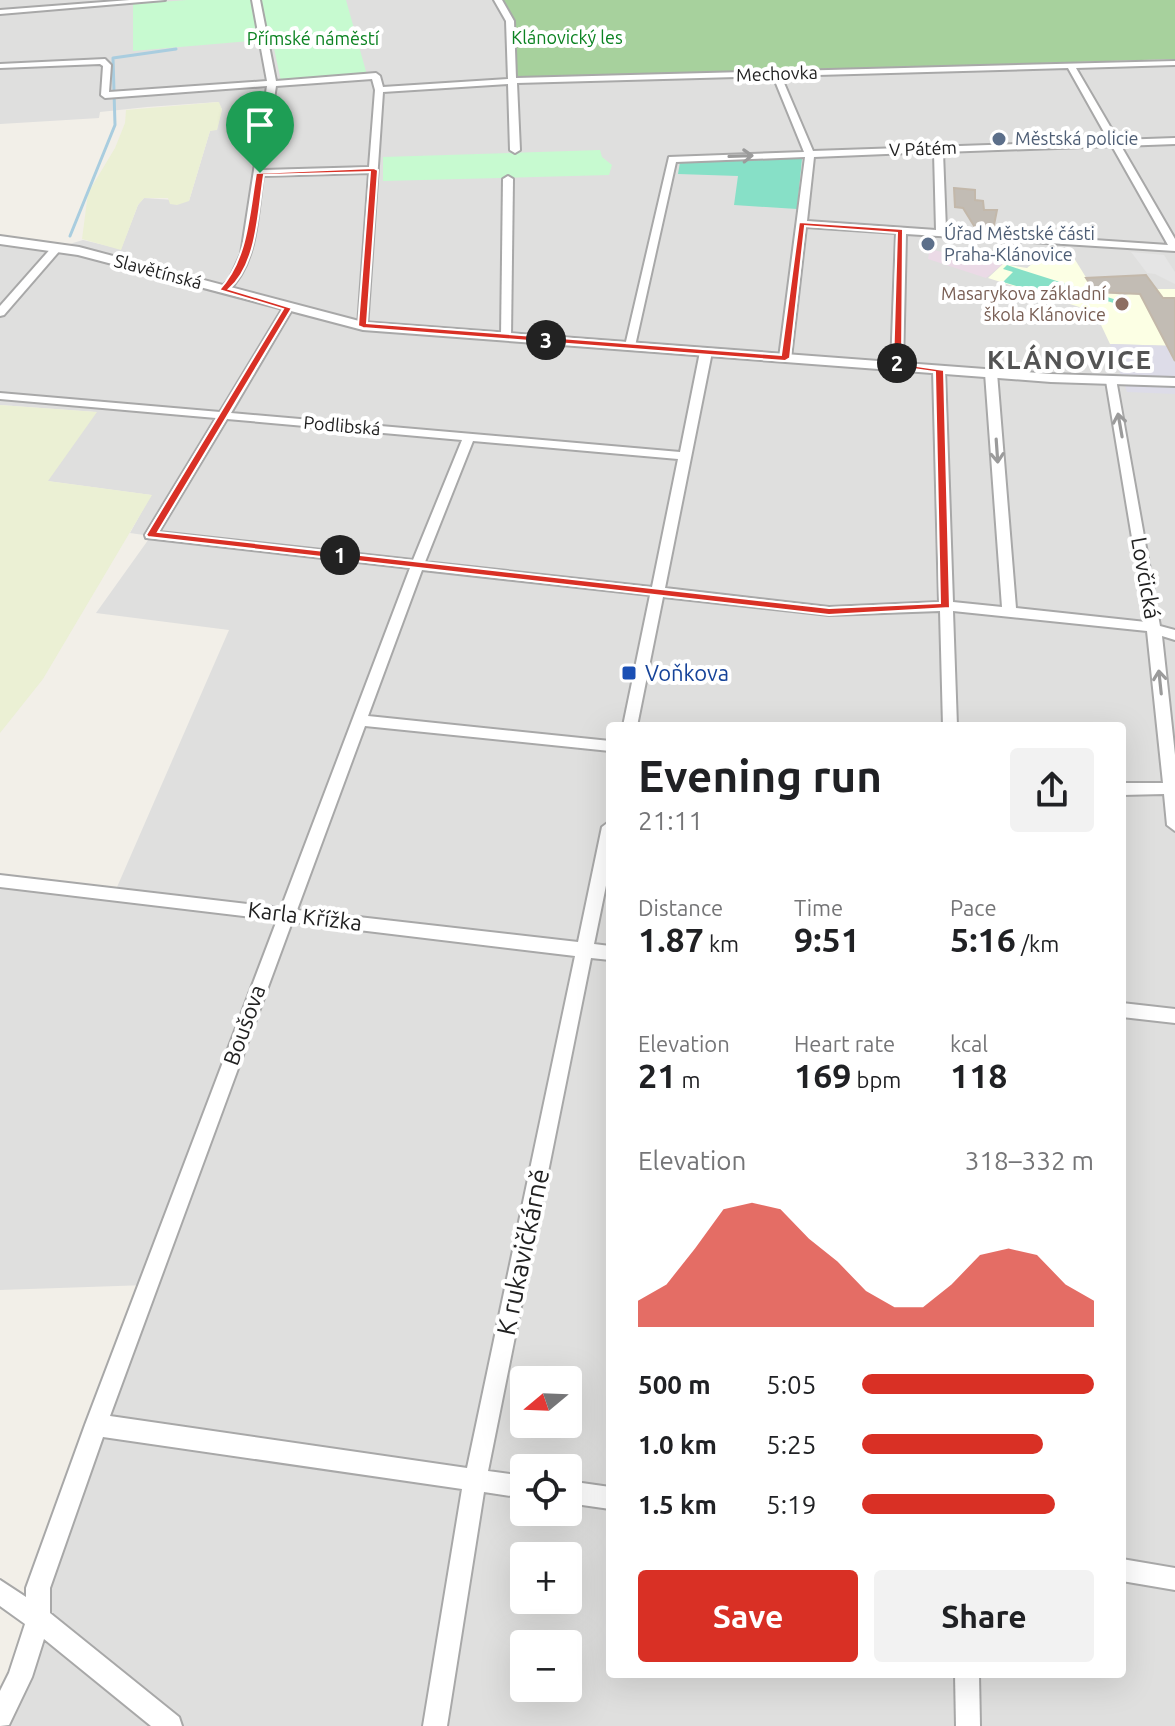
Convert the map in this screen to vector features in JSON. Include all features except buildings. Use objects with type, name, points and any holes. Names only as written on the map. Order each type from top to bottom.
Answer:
[{"type":"street","points":[[0,12],[161,0]]},
{"type":"street","points":[[223,290],[233,281],[246,254],[272,83],[256,0]]},
{"type":"street","points":[[498,0],[510,21],[515,150]]},
{"type":"street","points":[[0,66],[93,61],[106,64],[113,95],[104,111]]},
{"type":"street","name":"Mechovka","points":[[379,90],[510,81],[1175,63]]},
{"type":"street","points":[[1070,65],[1175,248]]},
{"type":"street","points":[[776,74],[810,154],[785,358]]},
{"type":"street","points":[[113,95],[376,76],[379,90],[363,326]]},
{"type":"street","name":"V Pátém","points":[[630,346],[672,159],[1175,141]]},
{"type":"street","points":[[938,148],[941,233]]},
{"type":"street","points":[[260,173],[374,170]]},
{"type":"street","points":[[506,337],[508,179]]},
{"type":"street","points":[[802,224],[1175,248]]},
{"type":"street","points":[[897,366],[901,231]]},
{"type":"street","name":"Slavětínská","points":[[0,240],[57,248],[363,326],[939,370],[1175,382]]},
{"type":"street","points":[[0,313],[57,248]]},
{"type":"street","points":[[288,308],[151,535],[829,611],[946,606],[1154,629],[1175,635]]},
{"type":"street","points":[[631,722],[706,352]]},
{"type":"street","points":[[939,370],[950,722]]},
{"type":"street","points":[[991,373],[1009,611]]},
{"type":"street","name":"Lovčická","points":[[1112,381],[1154,629],[1175,825]]},
{"type":"street","name":"Podlibská","points":[[0,396],[684,456]]},
{"type":"street","name":"Boušova","points":[[0,1716],[20,1677],[38,1619],[38,1588],[96,1425],[286,913],[469,437]]},
{"type":"street","points":[[359,720],[606,746]]},
{"type":"street","points":[[1126,789],[1143,791],[1173,787]]},
{"type":"street","name":"K rukavičkárně","points":[[435,1726],[475,1480],[606,848]]},
{"type":"street","name":"Karla Křížka","points":[[0,881],[606,952]]},
{"type":"street","points":[[1126,1010],[1175,1016]]},
{"type":"street","points":[[96,1425],[510,1485]]},
{"type":"street","points":[[582,1494],[606,1497]]},
{"type":"street","points":[[1126,1571],[1175,1579]]},
{"type":"street","points":[[0,1592],[170,1726]]},
{"type":"street","points":[[967,1678],[968,1726]]},
{"type":"shaded area","points":[[0,0],[502,0],[515,22],[516,79],[1175,59],[1175,1726],[0,1726],[0,1716],[147,1285],[0,1290],[0,881],[114,894],[229,630],[96,613],[151,536],[130,533],[151,495],[47,481],[96,412],[0,405],[0,240],[56,248],[83,240],[121,249],[138,205],[144,198],[189,201],[210,131],[217,129],[222,109],[218,102],[100,112],[99,118],[0,124]]},
{"type":"shaded area","points":[[219,102],[222,110],[217,130],[210,131],[189,201],[177,205],[170,204],[168,198],[144,198],[138,205],[121,250],[82,239],[88,193],[115,148],[125,123],[126,110]]},
{"type":"shaded area","points":[[930,249],[1003,264],[986,278],[928,259]]},
{"type":"shaded area","points":[[1131,252],[1164,255],[1175,272],[1175,284],[1147,273]]},
{"type":"shaded area","name":"Masarykova základní škola Klánovice","points":[[1042,256],[1074,258],[1095,292],[1125,295],[1175,289],[1175,346],[1110,344],[1095,312],[988,278],[1003,264],[1027,268]]},
{"type":"shaded area","points":[[1110,344],[1175,346],[1175,394],[1127,392]]},
{"type":"shaded area","points":[[0,405],[97,412],[48,481],[152,495],[43,679],[0,733]]},
{"type":"green space","name":"Přímské náměstí","points":[[187,0],[346,0],[367,75],[281,81],[272,39],[133,51],[133,4]]},
{"type":"green space","name":"Klánovický les","points":[[502,0],[1175,0],[1175,59],[515,79],[515,22]]},
{"type":"green space","points":[[600,150],[602,157],[612,165],[609,175],[383,181],[383,157]]},
{"type":"green space","points":[[802,159],[797,209],[734,205],[738,176],[678,174],[680,162]]},
{"type":"green space","points":[[1007,265],[1123,302],[1120,305],[1072,290],[1062,300],[1003,282],[1013,272],[1003,269]]},
{"type":"waterway","points":[[70,236],[115,125],[113,58],[176,49]]},
{"type":"place","name":"Městská policie","points":[[999,139]]},
{"type":"place","name":"Úřad Městské části Praha-Klánovice","points":[[928,244]]},
{"type":"place","name":"Masarykova základní škola Klánovice","points":[[1122,304]]},
{"type":"place","name":"Voňkova","points":[[629,673]]},
{"type":"district","name":"KLÁNOVICE","points":[[1070,360]]},
{"type":"route","points":[[374,170],[363,326],[785,358],[802,224],[901,231],[897,366],[939,370],[946,606],[829,611],[151,535],[288,308],[223,290],[233,281],[246,254],[260,173],[374,170]]}]
